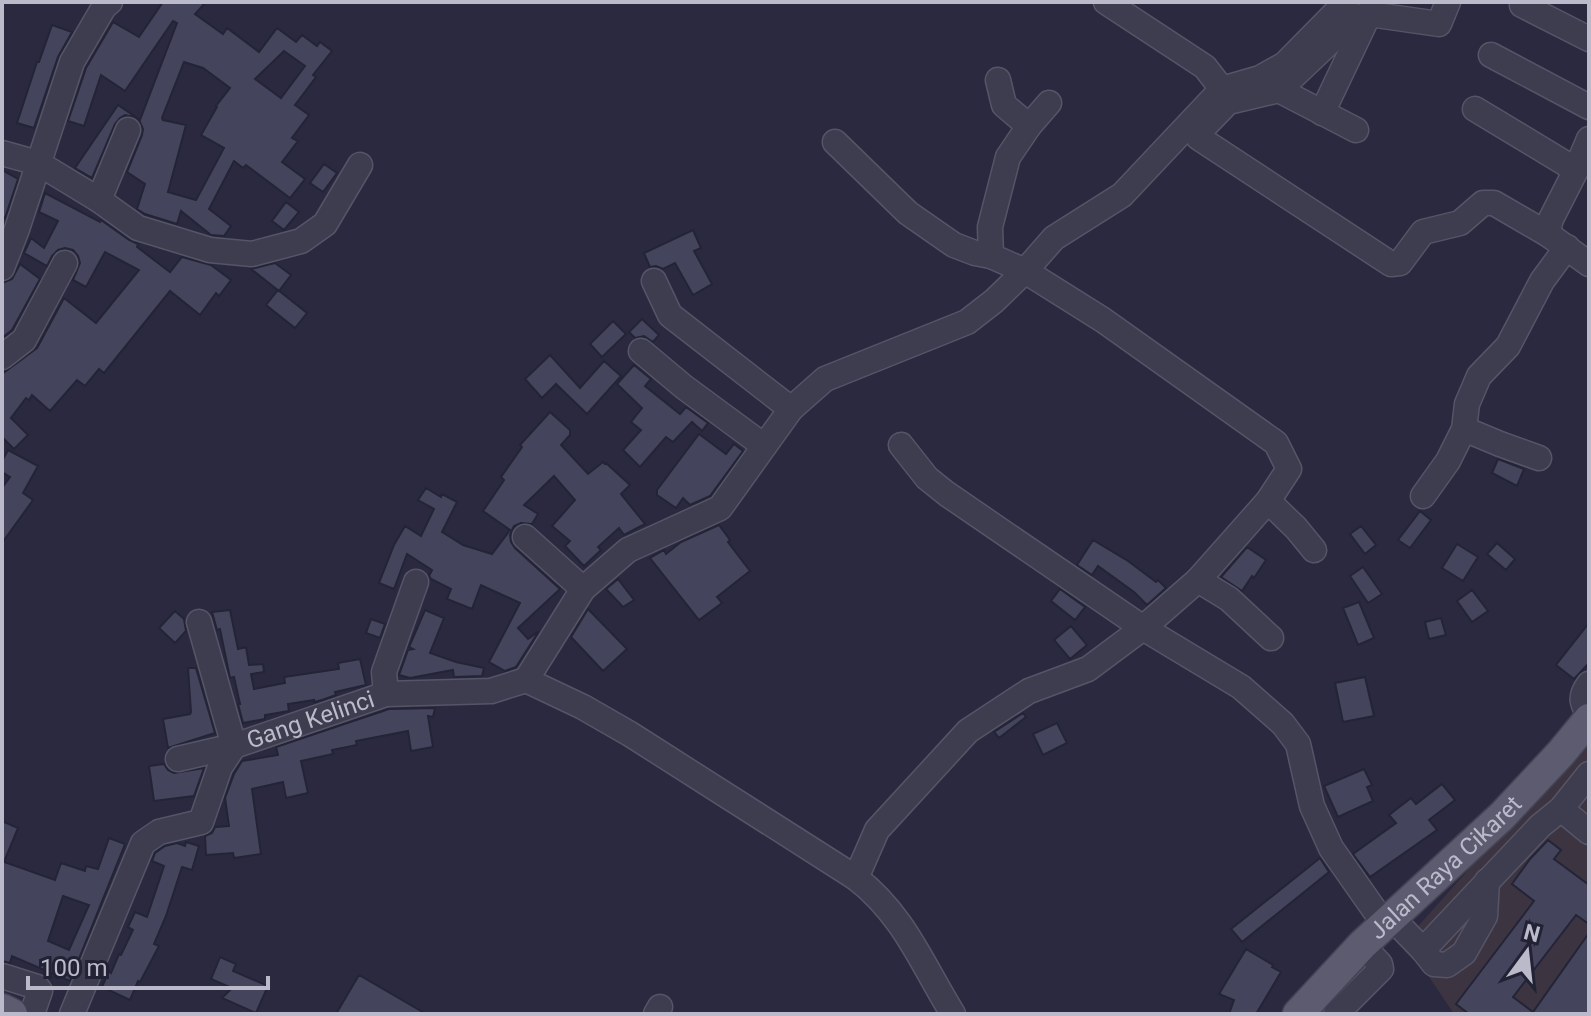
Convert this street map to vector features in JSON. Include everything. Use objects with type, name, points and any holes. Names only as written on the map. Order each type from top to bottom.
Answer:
[{"type":"main road","name":"Jalan Raya Cikaret","points":[[1298,1014],[1362,945],[1502,816],[1589,718]]},
{"type":"main road","points":[[2,1009],[12,1014]]},
{"type":"street","points":[[2,268],[72,62],[110,2]]},
{"type":"street","points":[[1106,2],[1205,67],[1222,89]]},
{"type":"street","points":[[953,1014],[905,930],[875,893],[856,878],[630,734],[526,680],[583,589],[628,550],[720,508],[791,409],[825,379],[967,322],[994,301],[1054,238],[1122,195],[1222,89],[1260,78],[1285,64],[1346,2]]},
{"type":"street","points":[[1448,2],[1439,24],[1369,14],[1354,19],[1279,90],[1228,102],[1200,131],[1199,138],[1391,264],[1400,263],[1423,232],[1460,223],[1488,202],[1558,241],[1589,264]]},
{"type":"street","points":[[1522,5],[1589,39]]},
{"type":"street","points":[[1322,113],[1369,14]]},
{"type":"street","points":[[1491,55],[1589,107]]},
{"type":"street","points":[[998,80],[1004,105],[1029,126]]},
{"type":"street","points":[[1279,90],[1356,130]]},
{"type":"street","points":[[991,256],[990,227],[1008,157],[1049,103]]},
{"type":"street","points":[[1475,109],[1576,170]]},
{"type":"street","points":[[99,200],[128,130]]},
{"type":"street","points":[[1558,241],[1548,230],[1551,219],[1589,139]]},
{"type":"street","points":[[835,142],[908,213],[954,245],[1025,271],[1103,320],[1276,443],[1289,469],[1268,501],[1198,580],[1143,628],[1088,669],[1029,691],[968,731],[877,830],[856,878]]},
{"type":"street","points":[[2,153],[38,163],[138,228],[210,250],[252,254],[301,241],[325,224],[360,165]]},
{"type":"street","points":[[1423,496],[1448,461],[1464,429],[1467,404],[1479,376],[1508,346],[1542,281],[1558,241]]},
{"type":"street","points":[[2,357],[24,340],[65,263]]},
{"type":"street","points":[[654,281],[670,315],[791,409]]},
{"type":"street","points":[[641,351],[764,446]]},
{"type":"street","points":[[1464,429],[1539,458]]},
{"type":"street","points":[[901,445],[927,478],[947,494],[1143,628],[1241,687],[1283,724],[1298,744],[1312,806],[1331,848],[1388,922],[1423,950],[1540,826],[1561,809],[1589,774]]},
{"type":"street","points":[[1268,501],[1314,550]]},
{"type":"street","points":[[525,537],[583,589]]},
{"type":"street","points":[[1198,580],[1229,599],[1271,638]]},
{"type":"street","name":"Gang Kelinci","points":[[386,694],[384,672],[416,582]]},
{"type":"street","name":"Gang Kelinci","points":[[72,1014],[143,843],[159,832],[201,822],[220,767],[234,746],[199,622]]},
{"type":"street","name":"Gang Kelinci","points":[[178,759],[234,746],[386,694],[491,691],[526,680]]},
{"type":"street","points":[[1589,684],[1582,692],[1582,698],[1589,718]]},
{"type":"street","points":[[1561,809],[1589,832]]},
{"type":"street","points":[[1336,1014],[1381,969],[1362,945]]},
{"type":"street","points":[[2,976],[37,987],[40,991],[32,1014]]},
{"type":"shaded area","points":[[1589,734],[1589,1014],[1454,1014],[1405,941]]},
{"type":"building","points":[[163,2],[206,2],[195,14],[223,34],[227,28],[259,52],[277,28],[296,42],[302,35],[317,46],[320,42],[332,51],[295,105],[309,115],[292,138],[298,141],[282,162],[305,179],[290,198],[246,165],[243,168],[234,161],[209,209],[231,226],[224,236],[211,235],[181,211],[177,224],[145,214],[137,209],[145,184],[127,172],[143,129],[134,117],[125,115],[115,124],[92,178],[75,168],[118,105],[140,120],[177,23],[173,21],[125,91],[101,75],[84,126],[68,121],[86,68],[113,22],[139,37]],"holes":[[[284,51],[305,66],[281,98],[255,79]],[[184,62],[203,68],[230,88],[216,106],[201,135],[224,148],[196,200],[168,192],[186,125],[162,118]]]},
{"type":"building","points":[[52,25],[72,32],[58,57],[34,128],[17,123]]},
{"type":"building","points":[[324,164],[337,173],[323,192],[310,183]]},
{"type":"building","points":[[2,170],[18,179],[5,218],[2,217]]},
{"type":"building","points":[[45,193],[101,220],[138,244],[137,247],[170,272],[182,257],[211,265],[231,280],[219,296],[216,293],[200,315],[170,291],[104,373],[99,369],[85,386],[77,380],[50,411],[32,395],[29,400],[26,398],[11,418],[28,435],[14,449],[2,437],[2,374],[37,348],[64,298],[96,323],[139,270],[105,252],[86,287],[73,280],[80,263],[73,250],[58,250],[47,266],[24,253],[31,238],[44,248],[58,221],[39,212]]},
{"type":"building","points":[[286,202],[299,212],[284,230],[272,221]]},
{"type":"building","points":[[693,230],[701,248],[694,251],[712,284],[693,295],[675,263],[663,269],[650,267],[644,253]]},
{"type":"building","points":[[275,263],[291,275],[279,291],[251,269]]},
{"type":"building","points":[[20,264],[40,279],[12,330],[2,338],[2,283],[12,279]]},
{"type":"building","points":[[278,290],[307,313],[295,328],[266,305]]},
{"type":"building","points":[[642,319],[659,335],[653,342],[644,336],[635,338],[629,332]]},
{"type":"building","points":[[613,321],[626,334],[602,357],[590,344]]},
{"type":"building","points":[[550,355],[580,388],[604,361],[621,376],[587,414],[556,384],[542,398],[525,379]]},
{"type":"building","points":[[634,365],[651,379],[645,386],[680,414],[686,407],[708,423],[702,431],[692,422],[673,442],[666,437],[640,467],[623,450],[641,430],[631,422],[642,408],[617,384]]},
{"type":"building","points":[[550,412],[570,430],[570,435],[561,445],[588,474],[603,462],[630,485],[621,494],[645,524],[624,535],[619,528],[598,547],[601,550],[584,566],[565,546],[570,541],[552,526],[575,500],[554,476],[524,505],[538,514],[532,524],[514,526],[511,542],[560,589],[518,628],[528,639],[539,631],[516,667],[505,671],[489,662],[520,603],[481,585],[472,609],[447,599],[451,589],[431,579],[432,570],[407,554],[394,589],[379,583],[405,526],[421,536],[434,509],[418,500],[426,488],[457,502],[442,532],[463,545],[492,554],[510,530],[483,511],[504,480],[501,477],[522,447],[520,445]]},
{"type":"building","points":[[699,434],[726,454],[734,444],[743,451],[710,496],[690,505],[683,498],[676,508],[657,495],[657,490]]},
{"type":"building","points":[[8,450],[38,466],[23,493],[33,500],[2,543],[2,488],[10,477],[2,472],[2,461]]},
{"type":"building","points":[[1498,459],[1524,469],[1517,486],[1492,473]]},
{"type":"building","points":[[1420,511],[1431,520],[1410,548],[1398,540]]},
{"type":"building","points":[[719,525],[750,571],[717,597],[722,603],[699,620],[650,558],[664,550],[666,554],[681,542]]},
{"type":"building","points":[[1361,526],[1376,545],[1365,554],[1350,534]]},
{"type":"building","points":[[1093,540],[1166,588],[1147,605],[1098,566],[1092,575],[1077,565]]},
{"type":"building","points":[[1497,543],[1515,559],[1506,570],[1487,554]]},
{"type":"building","points":[[1457,544],[1478,557],[1463,581],[1442,568]]},
{"type":"building","points":[[1247,547],[1266,560],[1242,591],[1221,577]]},
{"type":"building","points":[[1363,567],[1382,594],[1368,603],[1350,576]]},
{"type":"building","points":[[618,579],[634,600],[623,607],[606,589]]},
{"type":"building","points":[[1060,589],[1085,607],[1075,620],[1051,601]]},
{"type":"building","points":[[1472,590],[1488,611],[1472,622],[1457,601]]},
{"type":"building","points":[[1359,602],[1374,638],[1358,645],[1343,608]]},
{"type":"building","points":[[588,609],[627,649],[603,671],[571,637]]},
{"type":"building","points":[[230,610],[238,649],[246,647],[249,665],[263,664],[264,672],[251,674],[254,689],[285,683],[284,677],[339,669],[338,663],[360,659],[366,685],[335,692],[336,695],[314,702],[288,704],[289,711],[243,723],[234,677],[230,678],[220,629],[217,630],[212,612]]},
{"type":"building","points":[[425,610],[444,618],[430,653],[484,668],[482,676],[454,677],[453,670],[410,678],[399,675],[408,650],[413,649],[409,647]]},
{"type":"building","points":[[175,611],[184,619],[186,631],[175,643],[159,628]]},
{"type":"building","points":[[1441,618],[1446,635],[1429,639],[1425,622]]},
{"type":"building","points":[[371,619],[385,624],[380,638],[366,633]]},
{"type":"building","points":[[1589,623],[1589,663],[1574,679],[1556,665]]},
{"type":"building","points":[[1071,626],[1087,645],[1070,659],[1054,640]]},
{"type":"building","points":[[188,668],[196,668],[215,733],[168,748],[163,719],[191,712]]},
{"type":"building","points":[[1365,677],[1374,716],[1343,722],[1335,683]]},
{"type":"building","points":[[435,708],[433,717],[428,716],[433,747],[411,751],[408,731],[356,741],[357,745],[332,750],[333,754],[301,761],[308,793],[286,798],[283,782],[252,789],[261,854],[234,858],[233,853],[206,855],[205,836],[212,833],[215,827],[229,826],[225,798],[242,761],[278,755],[276,747],[389,709]]},
{"type":"building","points":[[1023,713],[1026,717],[999,738],[994,732]]},
{"type":"building","points":[[1057,723],[1067,743],[1043,755],[1033,734]]},
{"type":"building","points":[[164,764],[174,773],[204,768],[194,796],[154,801],[149,766]]},
{"type":"building","points":[[1364,769],[1372,785],[1367,787],[1373,801],[1338,817],[1324,786]]},
{"type":"building","points":[[1442,784],[1455,800],[1429,820],[1437,830],[1370,877],[1353,854],[1396,823],[1389,815],[1411,798],[1416,804]]},
{"type":"building","points":[[2,821],[18,828],[4,862],[55,880],[61,863],[85,871],[86,866],[98,869],[109,838],[125,844],[70,981],[12,956],[10,963],[2,961]],"holes":[[[63,896],[89,905],[69,950],[48,941]]]},
{"type":"building","points":[[1548,840],[1561,850],[1554,859],[1589,885],[1589,924],[1576,915],[1513,997],[1533,1012],[1589,933],[1589,1014],[1469,1014],[1456,1004],[1534,901],[1512,884]]},
{"type":"building","points":[[186,842],[199,846],[192,870],[182,867],[154,944],[159,946],[130,1000],[102,987],[133,930],[128,927],[135,912],[147,917],[164,866],[152,861],[155,853],[177,843],[185,846]]},
{"type":"building","points":[[1320,858],[1329,872],[1242,942],[1231,929]]},
{"type":"building","points":[[1246,949],[1281,972],[1256,1014],[1229,1014],[1234,1000],[1219,994]]},
{"type":"building","points":[[220,957],[236,964],[233,971],[268,986],[256,1013],[222,998],[232,988],[211,979]]},
{"type":"building","points":[[359,975],[426,1014],[336,1014]]}]
